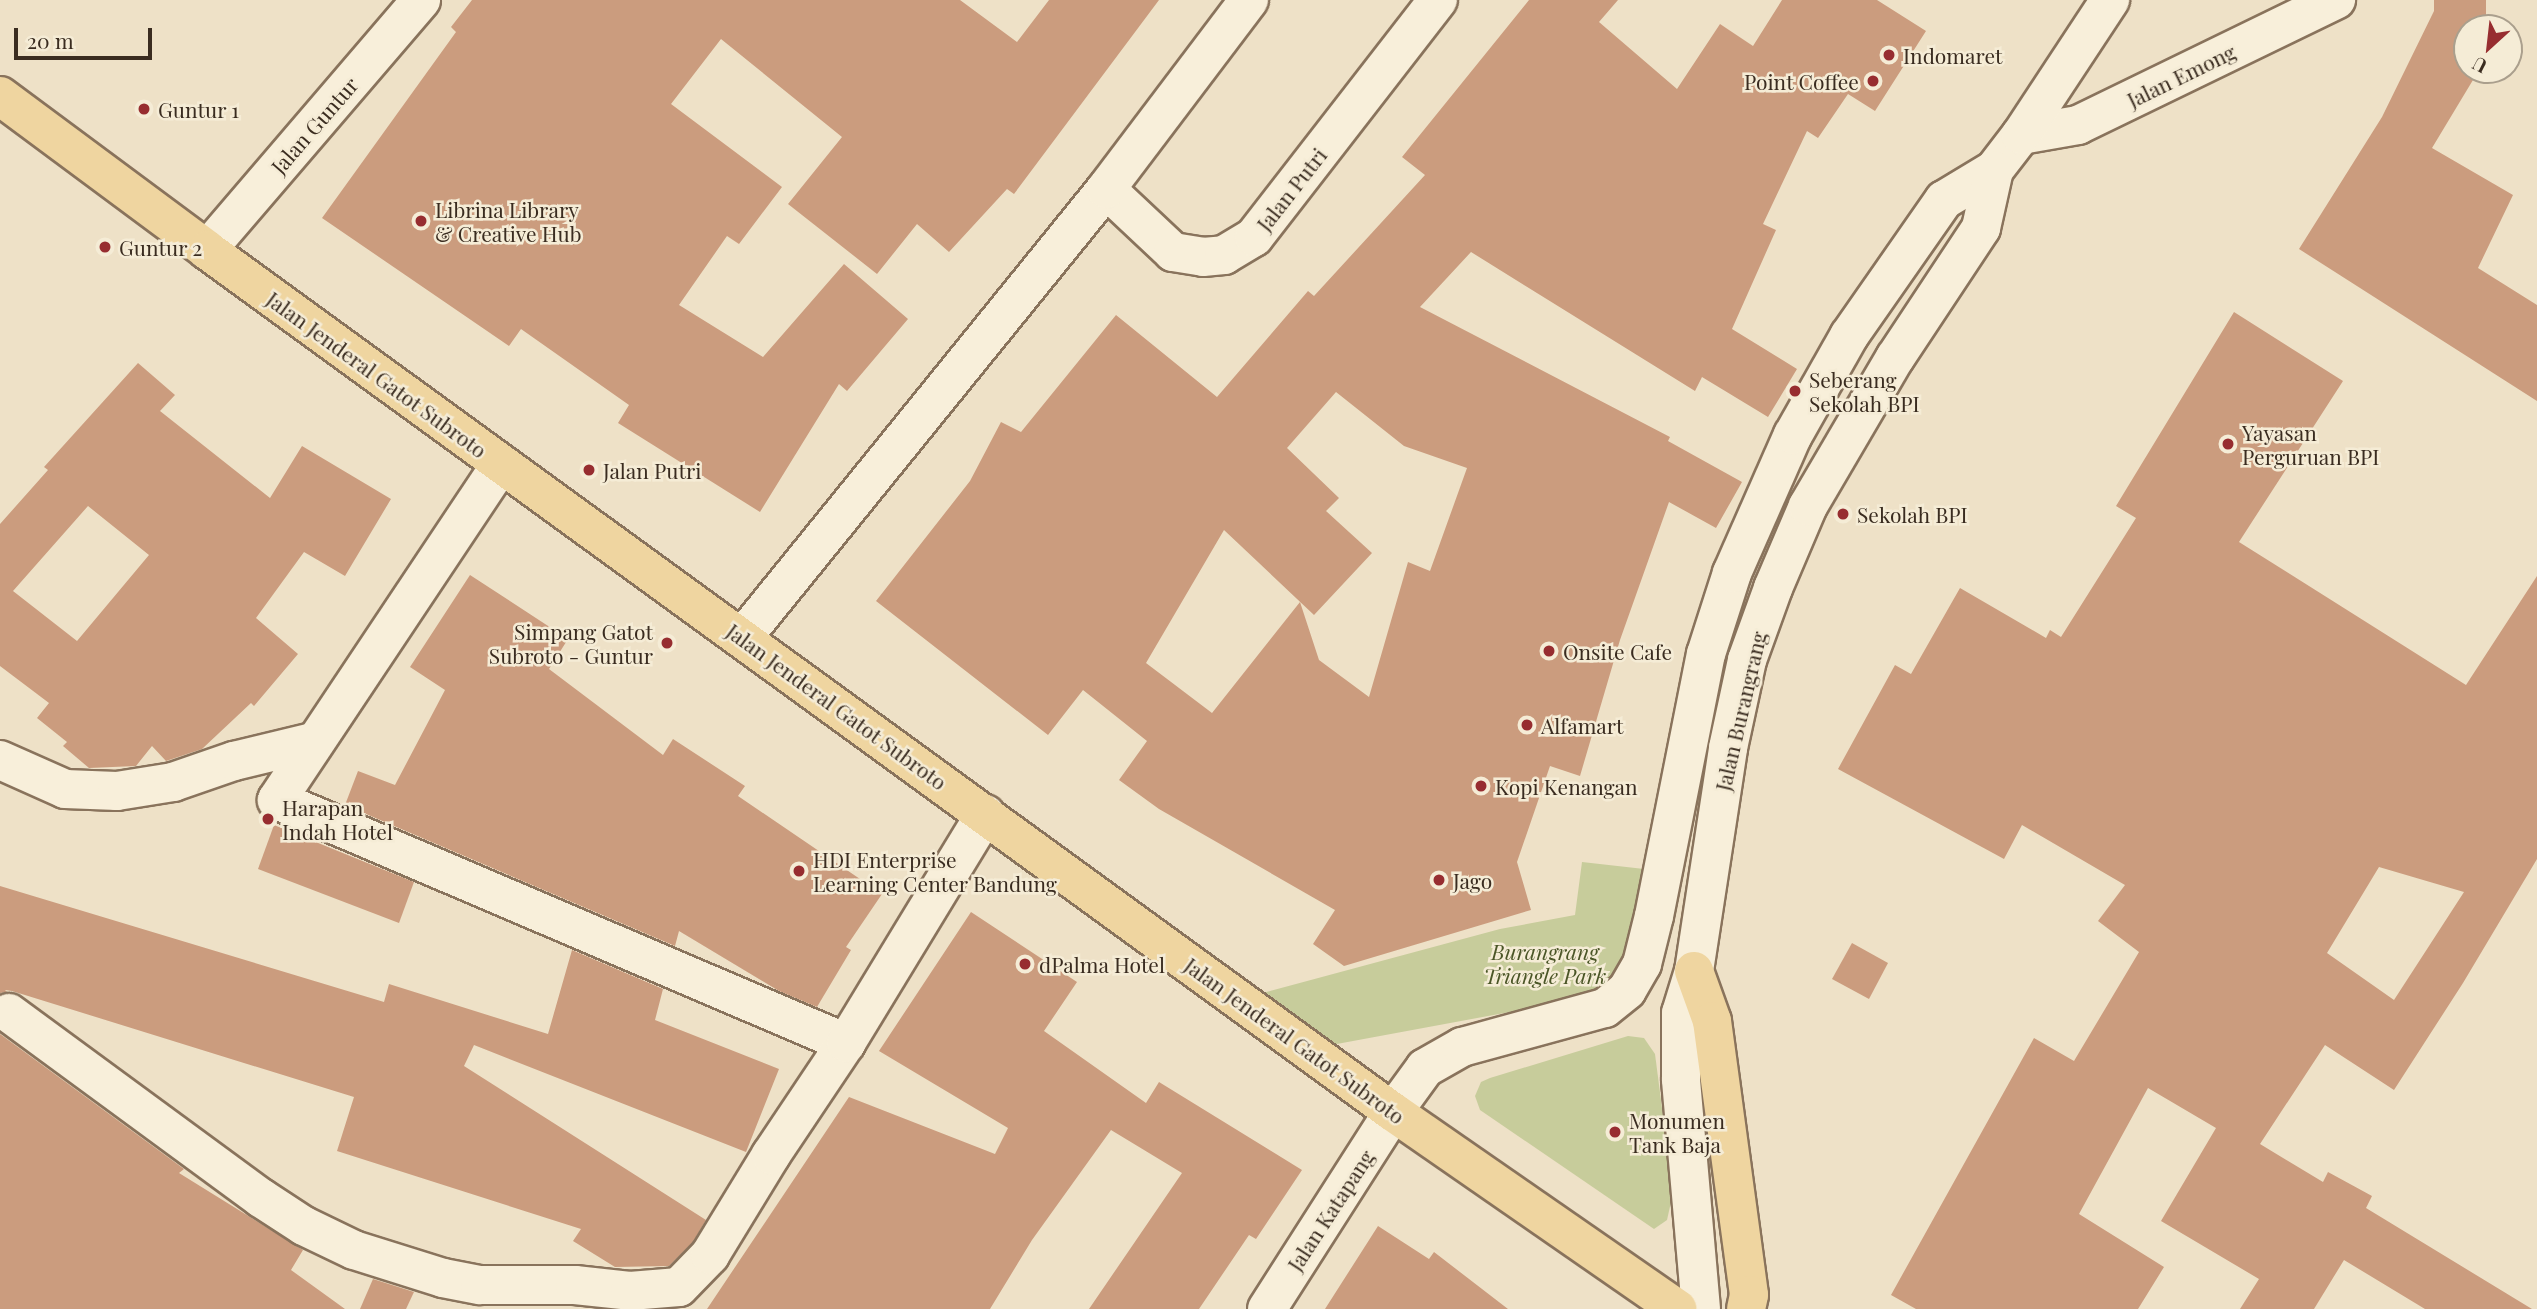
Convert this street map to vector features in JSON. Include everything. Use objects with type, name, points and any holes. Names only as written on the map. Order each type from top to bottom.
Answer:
[{"type":"main road","name":"Jalan Jenderal Gatot Subroto","points":[[0,96],[207,250],[1393,1112],[1678,1309]]},
{"type":"main road","points":[[1694,971],[1712,1021],[1748,1281],[1746,1309]]},
{"type":"street","name":"Jalan Guntur","points":[[207,250],[421,0]]},
{"type":"street","points":[[743,637],[1106,189],[1250,0]]},
{"type":"street","name":"Jalan Putri","points":[[1106,189],[1174,252],[1203,257],[1224,255],[1254,237],[1437,0]]},
{"type":"street","name":"Jalan Burangrang","points":[[1393,1112],[1425,1068],[1462,1046],[1605,1008],[1627,990],[1642,964],[1654,916],[1706,654],[1731,573],[1793,435],[1873,299],[1944,200],[1994,170],[2021,135],[2110,0]]},
{"type":"street","name":"Jalan Emong","points":[[2021,135],[2078,125],[2336,0]]},
{"type":"street","name":"Jalan Burangrang","points":[[1700,1309],[1681,1079],[1681,1013],[1694,971],[1728,748],[1747,660],[1797,529],[1834,457],[1981,228],[1994,170]]},
{"type":"street","points":[[501,464],[313,742],[277,800],[846,1044]]},
{"type":"street","points":[[0,760],[65,789],[117,791],[173,782],[234,761],[313,742]]},
{"type":"street","points":[[9,1013],[261,1198],[304,1226],[354,1250],[443,1278],[480,1285],[575,1285],[630,1291],[679,1287],[710,1255],[771,1155],[846,1044],[985,814]]},
{"type":"street","name":"Jalan Katapang","points":[[1267,1309],[1393,1112]]},
{"type":"green space","name":"Burangrang Triangle Park","points":[[1582,862],[1653,870],[1621,968],[1602,986],[1569,1001],[1326,1046],[1259,994],[1500,929],[1575,915]]},
{"type":"green space","points":[[1628,1036],[1644,1038],[1655,1054],[1673,1193],[1667,1220],[1654,1229],[1480,1110],[1475,1096],[1481,1082],[1490,1078]]},
{"type":"building","points":[[472,0],[960,0],[1017,42],[1049,0],[1159,0],[1014,194],[1007,189],[949,252],[917,224],[877,274],[788,204],[842,137],[721,39],[671,104],[782,187],[739,244],[727,236],[679,305],[763,357],[844,264],[908,319],[847,391],[839,384],[760,512],[618,423],[629,405],[521,329],[509,346],[322,218],[456,32],[451,27]]},
{"type":"building","points":[[1529,0],[1618,0],[1599,22],[1677,89],[1720,24],[1753,46],[1782,0],[1877,0],[1926,31],[1875,111],[1848,94],[1818,138],[1807,131],[1763,224],[1776,230],[1732,329],[1797,369],[1768,417],[1702,377],[1695,391],[1471,252],[1420,307],[1670,437],[1668,441],[1742,482],[1716,528],[1669,502],[1620,640],[1580,776],[1550,766],[1517,862],[1531,910],[1344,966],[1313,944],[1335,910],[1159,809],[1119,780],[1147,741],[1083,690],[1048,735],[876,601],[970,481],[1001,422],[1021,432],[1116,315],[1217,397],[1308,291],[1314,296],[1425,175],[1402,157]],"holes":[[[1336,392],[1404,446],[1467,468],[1430,571],[1408,562],[1369,697],[1319,660],[1300,602],[1212,713],[1146,663],[1224,530],[1314,615],[1372,553],[1326,511],[1339,498],[1287,448]]]},
{"type":"building","points":[[2434,0],[2486,0],[2486,14],[2453,14],[2453,84],[2471,84],[2432,148],[2513,195],[2478,268],[2537,305],[2537,401],[2299,249],[2382,117],[2434,11]]},
{"type":"building","points":[[2234,312],[2343,381],[2239,542],[2466,685],[2537,576],[2537,859],[2463,983],[2394,1090],[2325,1045],[2260,1144],[2323,1182],[2328,1172],[2372,1196],[2366,1208],[2532,1309],[2425,1309],[2344,1260],[2314,1309],[2240,1309],[2259,1279],[2161,1221],[2216,1128],[2148,1088],[2079,1214],[2164,1267],[2138,1309],[1916,1309],[1891,1295],[2034,1038],[2074,1061],[2139,952],[2098,921],[2125,885],[2022,825],[2004,859],[1838,769],[1895,665],[1911,674],[1960,588],[2046,638],[2050,630],[2061,637],[2136,518],[2116,506]],"holes":[[[2379,867],[2464,892],[2394,1000],[2327,953]]]},
{"type":"building","points":[[138,363],[175,395],[160,411],[270,498],[302,446],[391,499],[345,576],[304,552],[256,618],[298,654],[254,706],[251,703],[202,749],[166,761],[152,746],[136,766],[89,768],[63,746],[67,742],[37,718],[49,703],[0,666],[0,524],[48,470],[44,467]],"holes":[[[88,506],[149,555],[77,641],[13,591]]]},
{"type":"building","points":[[470,575],[568,639],[549,669],[663,755],[673,739],[745,786],[738,796],[882,894],[846,947],[851,950],[817,1007],[779,991],[679,931],[675,946],[345,805],[358,771],[395,785],[445,690],[410,667]]},
{"type":"building","points":[[274,825],[414,882],[399,923],[258,869]]},
{"type":"building","points":[[0,886],[384,1002],[389,984],[548,1034],[572,950],[663,989],[655,1020],[779,1069],[746,1152],[474,1045],[464,1066],[706,1220],[693,1242],[669,1266],[615,1267],[573,1241],[581,1229],[337,1151],[354,1097],[12,991],[5,990],[7,992],[0,993]]},
{"type":"building","points":[[971,912],[1077,982],[1044,1031],[1146,1103],[1159,1082],[1302,1170],[1256,1239],[1249,1235],[1199,1309],[1089,1309],[1182,1173],[1111,1130],[1032,1240],[990,1309],[707,1309],[849,1097],[995,1154],[1008,1128],[879,1051]]},
{"type":"building","points":[[1852,943],[1888,963],[1869,999],[1832,979]]},
{"type":"building","points":[[0,1034],[184,1169],[179,1173],[303,1250],[291,1270],[345,1309],[0,1309]]},
{"type":"building","points":[[1378,1226],[1429,1259],[1434,1252],[1508,1309],[1325,1309]]},
{"type":"building","points":[[373,1279],[414,1292],[406,1309],[360,1309]]},
{"type":"place","name":"Indomaret","points":[[1889,55]]},
{"type":"place","name":"Point Coffee","points":[[1873,81]]},
{"type":"place","name":"Guntur 1","points":[[144,109]]},
{"type":"place","name":"Librina Library & Creative Hub","points":[[421,221]]},
{"type":"place","name":"Guntur 2","points":[[105,247]]},
{"type":"place","name":"Seberang Sekolah BPI","points":[[1795,391]]},
{"type":"place","name":"Yayasan Perguruan BPI","points":[[2228,444]]},
{"type":"place","name":"Jalan Putri","points":[[589,470]]},
{"type":"place","name":"Sekolah BPI","points":[[1843,514]]},
{"type":"place","name":"Simpang Gatot Subroto - Guntur","points":[[667,643]]},
{"type":"place","name":"Onsite Cafe","points":[[1549,651]]},
{"type":"place","name":"Alfamart","points":[[1527,725]]},
{"type":"place","name":"Kopi Kenangan","points":[[1481,786]]},
{"type":"place","name":"Harapan Indah Hotel","points":[[268,819]]},
{"type":"place","name":"HDI Enterprise Learning Center Bandung","points":[[799,871]]},
{"type":"place","name":"Jago","points":[[1439,880]]},
{"type":"place","name":"dPalma Hotel","points":[[1025,964]]},
{"type":"place","name":"Monumen Tank Baja","points":[[1615,1132]]}]
